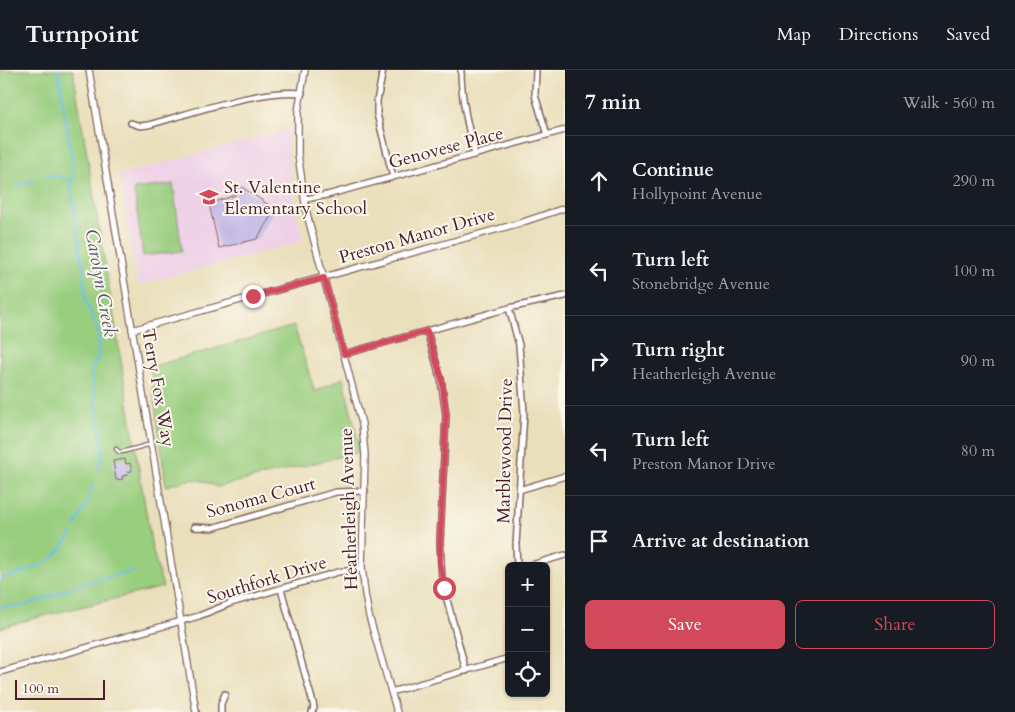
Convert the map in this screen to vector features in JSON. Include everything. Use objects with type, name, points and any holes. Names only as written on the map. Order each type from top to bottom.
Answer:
[{"type":"street","name":"Terry Fox Way","points":[[89,70],[196,712]]},
{"type":"street","name":"Heatherleigh Avenue","points":[[305,70],[298,112],[298,154],[305,199],[363,429],[365,455],[362,569],[369,616],[397,712]]},
{"type":"street","points":[[383,70],[377,101],[377,114],[394,177]]},
{"type":"street","points":[[461,70],[461,88],[475,155]]},
{"type":"street","points":[[536,70],[536,95],[547,136]]},
{"type":"street","points":[[131,123],[140,126],[148,125],[250,97],[285,91],[302,93]]},
{"type":"street","name":"Genovese Place","points":[[305,199],[394,177],[565,130]]},
{"type":"street","name":"Preston Manor Drive","points":[[132,330],[520,223],[565,208]]},
{"type":"street","points":[[344,354],[509,308],[565,296]]},
{"type":"street","name":"Marblewood Drive","points":[[509,308],[519,345],[524,413],[516,545],[518,562]]},
{"type":"street","points":[[427,331],[442,380],[446,415],[440,541],[442,582],[466,671]]},
{"type":"street","points":[[520,490],[565,476]]},
{"type":"street","name":"Sonoma Court","points":[[194,527],[212,528],[336,492],[364,491]]},
{"type":"street","points":[[541,562],[565,555]]},
{"type":"street","name":"Southfork Drive","points":[[0,672],[199,616],[231,603],[338,572],[362,569]]},
{"type":"street","points":[[281,589],[313,703],[314,708],[312,712]]},
{"type":"street","points":[[391,692],[505,659]]},
{"type":"street","points":[[221,712],[221,704],[225,694]]},
{"type":"lane","points":[[116,449],[119,452],[152,444]]},
{"type":"shaded area","name":"St. Valentine Elementary School","points":[[291,128],[288,144],[291,178],[297,217],[304,241],[138,285],[119,175]]},
{"type":"green space","points":[[0,70],[73,70],[152,548],[163,587],[0,628]]},
{"type":"green space","points":[[173,184],[182,251],[143,256],[134,189]]},
{"type":"green space","points":[[294,326],[315,392],[343,378],[360,452],[217,487],[196,480],[166,486],[150,367]]},
{"type":"building","points":[[240,186],[275,209],[257,239],[219,248],[209,204],[235,195]]},
{"type":"building","points":[[125,459],[126,464],[130,463],[132,471],[127,472],[128,475],[122,476],[123,479],[116,480],[113,461]]},
{"type":"waterway","name":"Carolyn Creek","points":[[58,70],[74,174],[71,188],[86,301],[98,330],[99,338],[98,358],[91,370],[102,443],[99,470]]},
{"type":"waterway","points":[[44,177],[60,176],[72,183]]},
{"type":"waterway","points":[[17,186],[37,180]]},
{"type":"waterway","name":"Carolyn Creek","points":[[75,526],[86,506],[93,484]]},
{"type":"waterway","name":"Carolyn Creek","points":[[0,579],[33,569],[50,560],[65,544],[72,533]]},
{"type":"waterway","name":"Carolyn Creek","points":[[0,607],[24,606],[91,581],[135,571]]},
{"type":"place","name":"St. Valentine Elementary School","points":[[209,197]]},
{"type":"route","points":[[253,296],[324,278],[344,354],[427,331],[442,380],[446,415],[440,541],[440,562],[444,588]]}]
